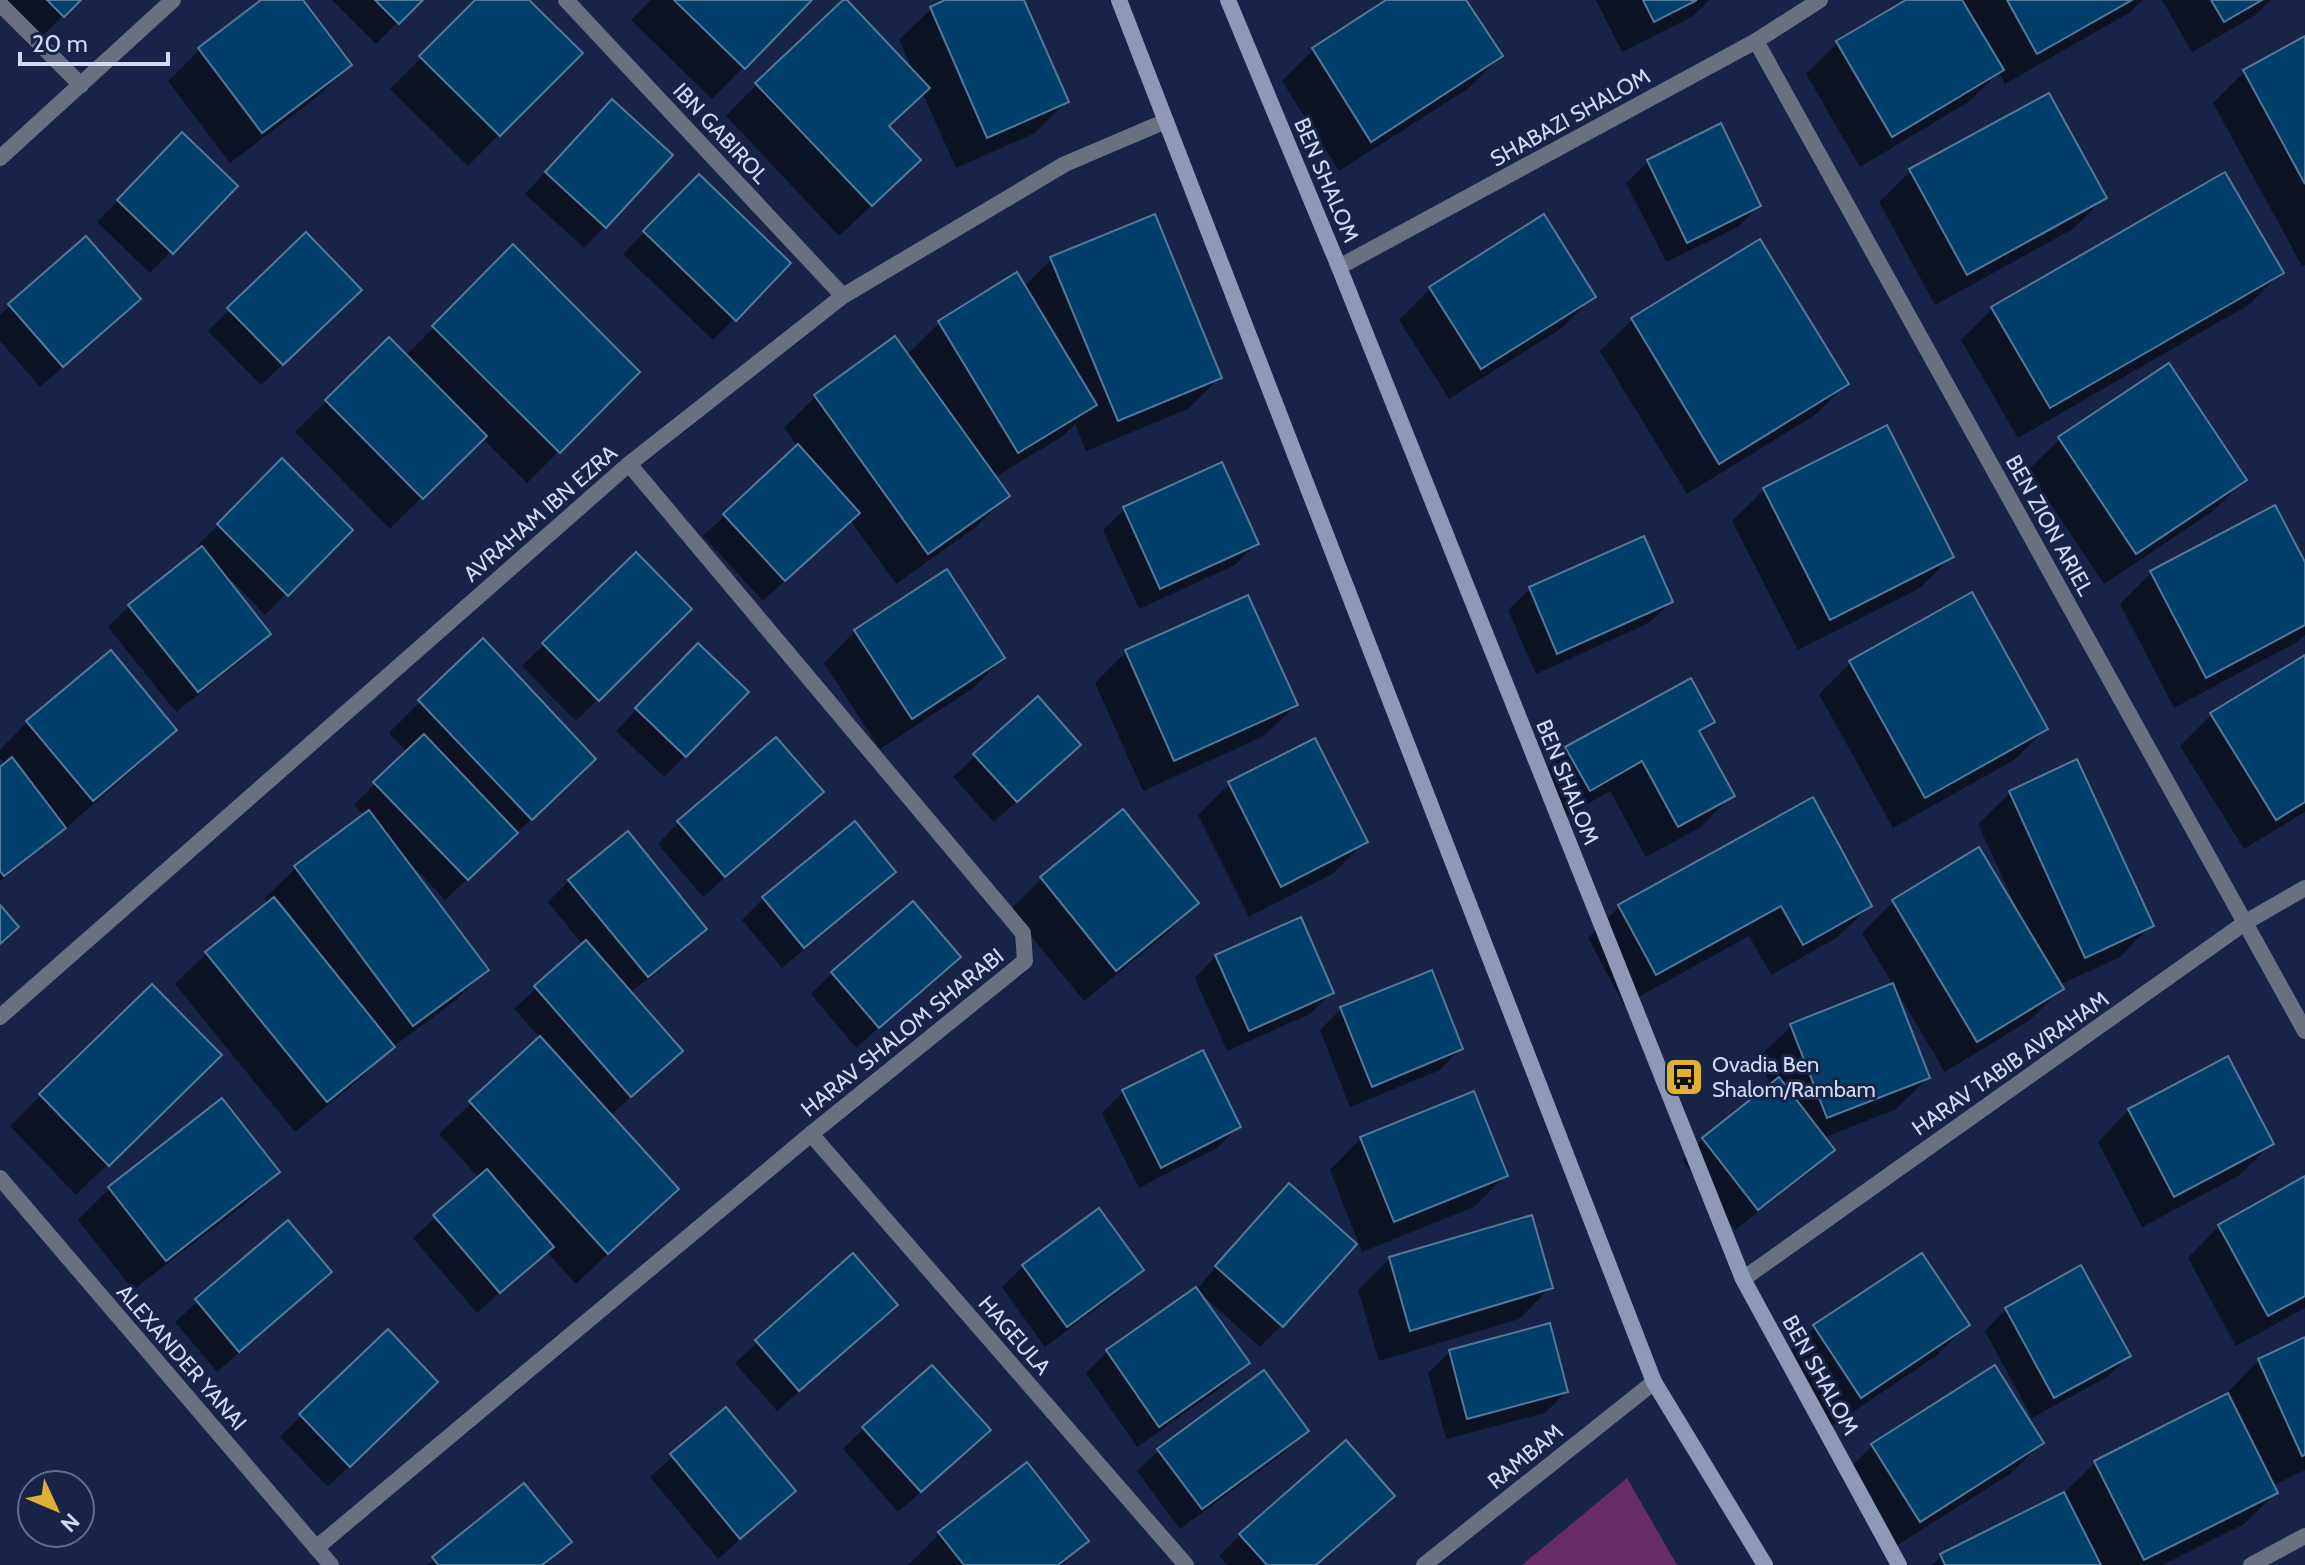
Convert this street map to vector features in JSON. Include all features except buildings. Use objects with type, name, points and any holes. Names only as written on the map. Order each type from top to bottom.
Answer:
[{"type":"main road","points":[[1119,0],[1654,1382],[1765,1565]]},
{"type":"main road","name":"BEN SHALOM","points":[[1228,0],[1339,267],[1743,1279],[1899,1565]]},
{"type":"street","points":[[0,158],[173,0]]},
{"type":"street","name":"IBN GABIROL","points":[[566,0],[843,296]]},
{"type":"street","name":"SHABAZI SHALOM","points":[[1339,267],[1756,41],[1820,0]]},
{"type":"street","points":[[0,4],[81,85]]},
{"type":"street","name":"BEN ZION ARIEL","points":[[1756,41],[2305,1031]]},
{"type":"street","name":"AVRAHAM IBN EZRA","points":[[0,1017],[629,464],[843,296],[1065,164],[1166,121]]},
{"type":"street","name":"HARAV SHALOM SHARABI","points":[[316,1548],[811,1134],[1025,961],[1023,933],[629,464]]},
{"type":"street","name":"HARAV TABIB AVRAHAM","points":[[1743,1279],[2246,922],[2305,888]]},
{"type":"street","name":"HAGEULA","points":[[811,1134],[1186,1565]]},
{"type":"street","name":"ALEXANDER YANAI","points":[[0,1178],[331,1565]]},
{"type":"street","name":"RAMBAM","points":[[1424,1565],[1654,1382]]},
{"type":"street","points":[[2251,1565],[2305,1536]]},
{"type":"shaded area","points":[[1627,1478],[1677,1565],[1522,1565]]},
{"type":"place","name":"Ovadia Ben Shalom/Rambam","points":[[1684,1077]]}]
